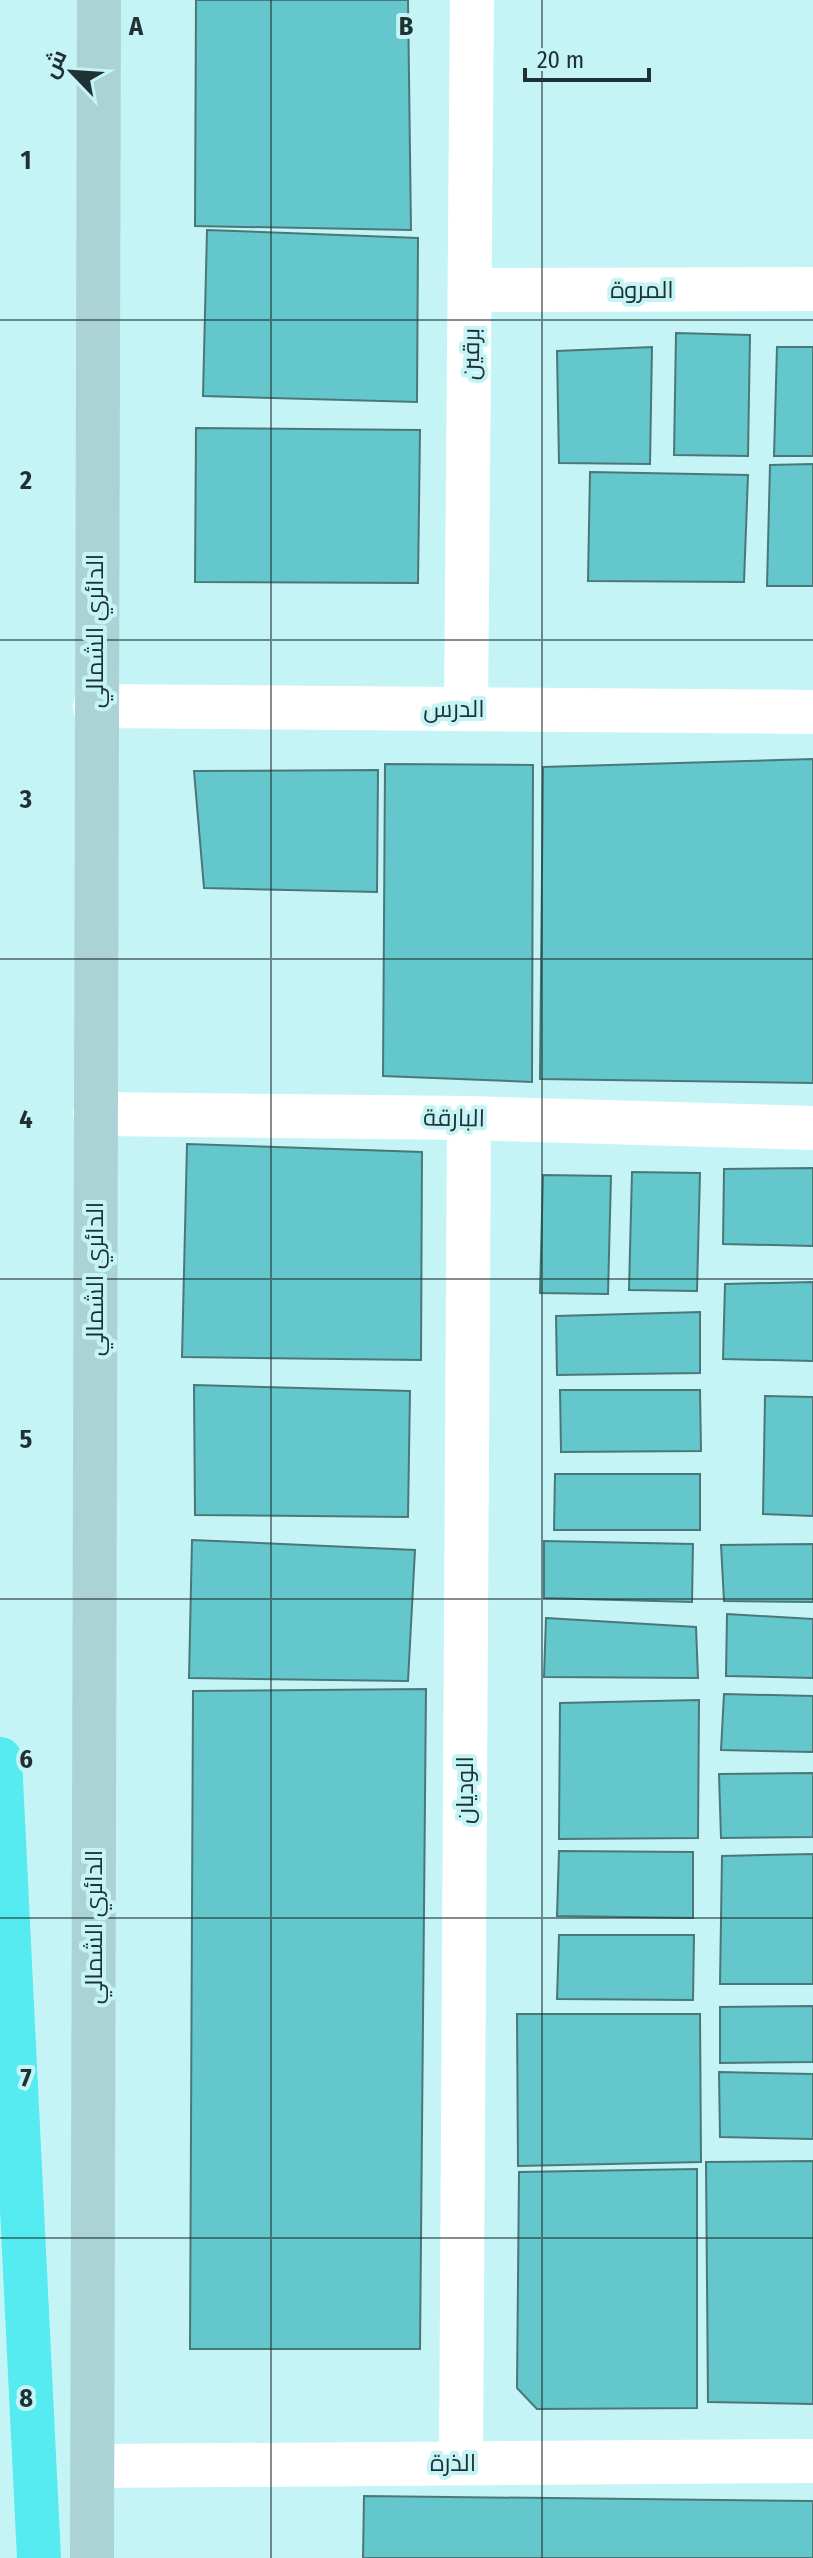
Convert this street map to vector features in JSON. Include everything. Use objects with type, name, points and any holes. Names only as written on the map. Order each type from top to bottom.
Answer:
[{"type":"highway","points":[[0,1759],[39,2558]]},
{"type":"street","name":"الدائري الشمالي","points":[[92,2558],[99,0]]},
{"type":"street","name":"برقين","points":[[466,709],[472,0]]},
{"type":"street","name":"المروة","points":[[471,290],[813,289]]},
{"type":"street","name":"الدرس","points":[[95,706],[813,712]]},
{"type":"street","name":"البارقة","points":[[95,1114],[469,1118],[813,1128]]},
{"type":"street","name":"الوديان","points":[[461,2463],[469,1118]]},
{"type":"street","name":"الذرة","points":[[93,2466],[813,2461]]},
{"type":"building","points":[[196,0],[408,0],[411,230],[195,226]]},
{"type":"building","points":[[207,230],[418,238],[417,402],[203,396]]},
{"type":"building","points":[[676,333],[750,335],[748,456],[674,455]]},
{"type":"building","points":[[652,347],[650,464],[559,463],[557,351]]},
{"type":"building","points":[[777,347],[813,347],[813,456],[774,456]]},
{"type":"building","points":[[196,428],[420,430],[418,583],[195,582]]},
{"type":"building","points":[[813,464],[813,586],[767,586],[770,465]]},
{"type":"building","points":[[590,472],[748,475],[744,582],[588,581]]},
{"type":"building","points":[[813,759],[813,1083],[540,1079],[543,767]]},
{"type":"building","points":[[385,764],[533,765],[532,1082],[383,1076]]},
{"type":"building","points":[[378,770],[377,892],[204,888],[194,771]]},
{"type":"building","points":[[187,1144],[422,1152],[421,1360],[182,1357]]},
{"type":"building","points":[[813,1168],[813,1246],[723,1244],[724,1169]]},
{"type":"building","points":[[632,1172],[700,1173],[697,1291],[629,1290]]},
{"type":"building","points":[[543,1175],[611,1176],[608,1294],[540,1293]]},
{"type":"building","points":[[813,1282],[813,1361],[723,1359],[725,1284]]},
{"type":"building","points":[[700,1312],[700,1373],[557,1375],[556,1316]]},
{"type":"building","points":[[194,1385],[410,1391],[408,1517],[195,1515]]},
{"type":"building","points":[[560,1390],[700,1390],[701,1451],[561,1452]]},
{"type":"building","points":[[765,1396],[813,1397],[813,1516],[763,1514]]},
{"type":"building","points":[[555,1474],[700,1474],[700,1530],[554,1530]]},
{"type":"building","points":[[192,1540],[415,1550],[408,1681],[189,1678]]},
{"type":"building","points":[[544,1541],[693,1544],[692,1602],[544,1598]]},
{"type":"building","points":[[813,1544],[813,1602],[724,1601],[721,1545]]},
{"type":"building","points":[[727,1614],[813,1619],[813,1678],[726,1676]]},
{"type":"building","points":[[546,1618],[696,1627],[698,1678],[544,1677]]},
{"type":"building","points":[[426,1689],[420,2349],[190,2349],[193,1691]]},
{"type":"building","points":[[724,1694],[813,1696],[813,1752],[721,1750]]},
{"type":"building","points":[[699,1700],[698,1838],[559,1839],[560,1703]]},
{"type":"building","points":[[813,1773],[813,1837],[721,1838],[719,1774]]},
{"type":"building","points":[[559,1851],[693,1852],[693,1918],[557,1916]]},
{"type":"building","points":[[813,1854],[813,1984],[720,1984],[722,1856]]},
{"type":"building","points":[[559,1935],[694,1935],[693,2000],[557,1999]]},
{"type":"building","points":[[813,2006],[813,2062],[720,2063],[720,2007]]},
{"type":"building","points":[[517,2014],[700,2014],[701,2162],[518,2166]]},
{"type":"building","points":[[719,2072],[813,2074],[813,2139],[720,2137]]},
{"type":"building","points":[[813,2161],[813,2404],[708,2402],[706,2162]]},
{"type":"building","points":[[697,2169],[697,2408],[537,2409],[517,2388],[519,2172]]},
{"type":"building","points":[[364,2496],[813,2501],[813,2558],[363,2558]]}]
